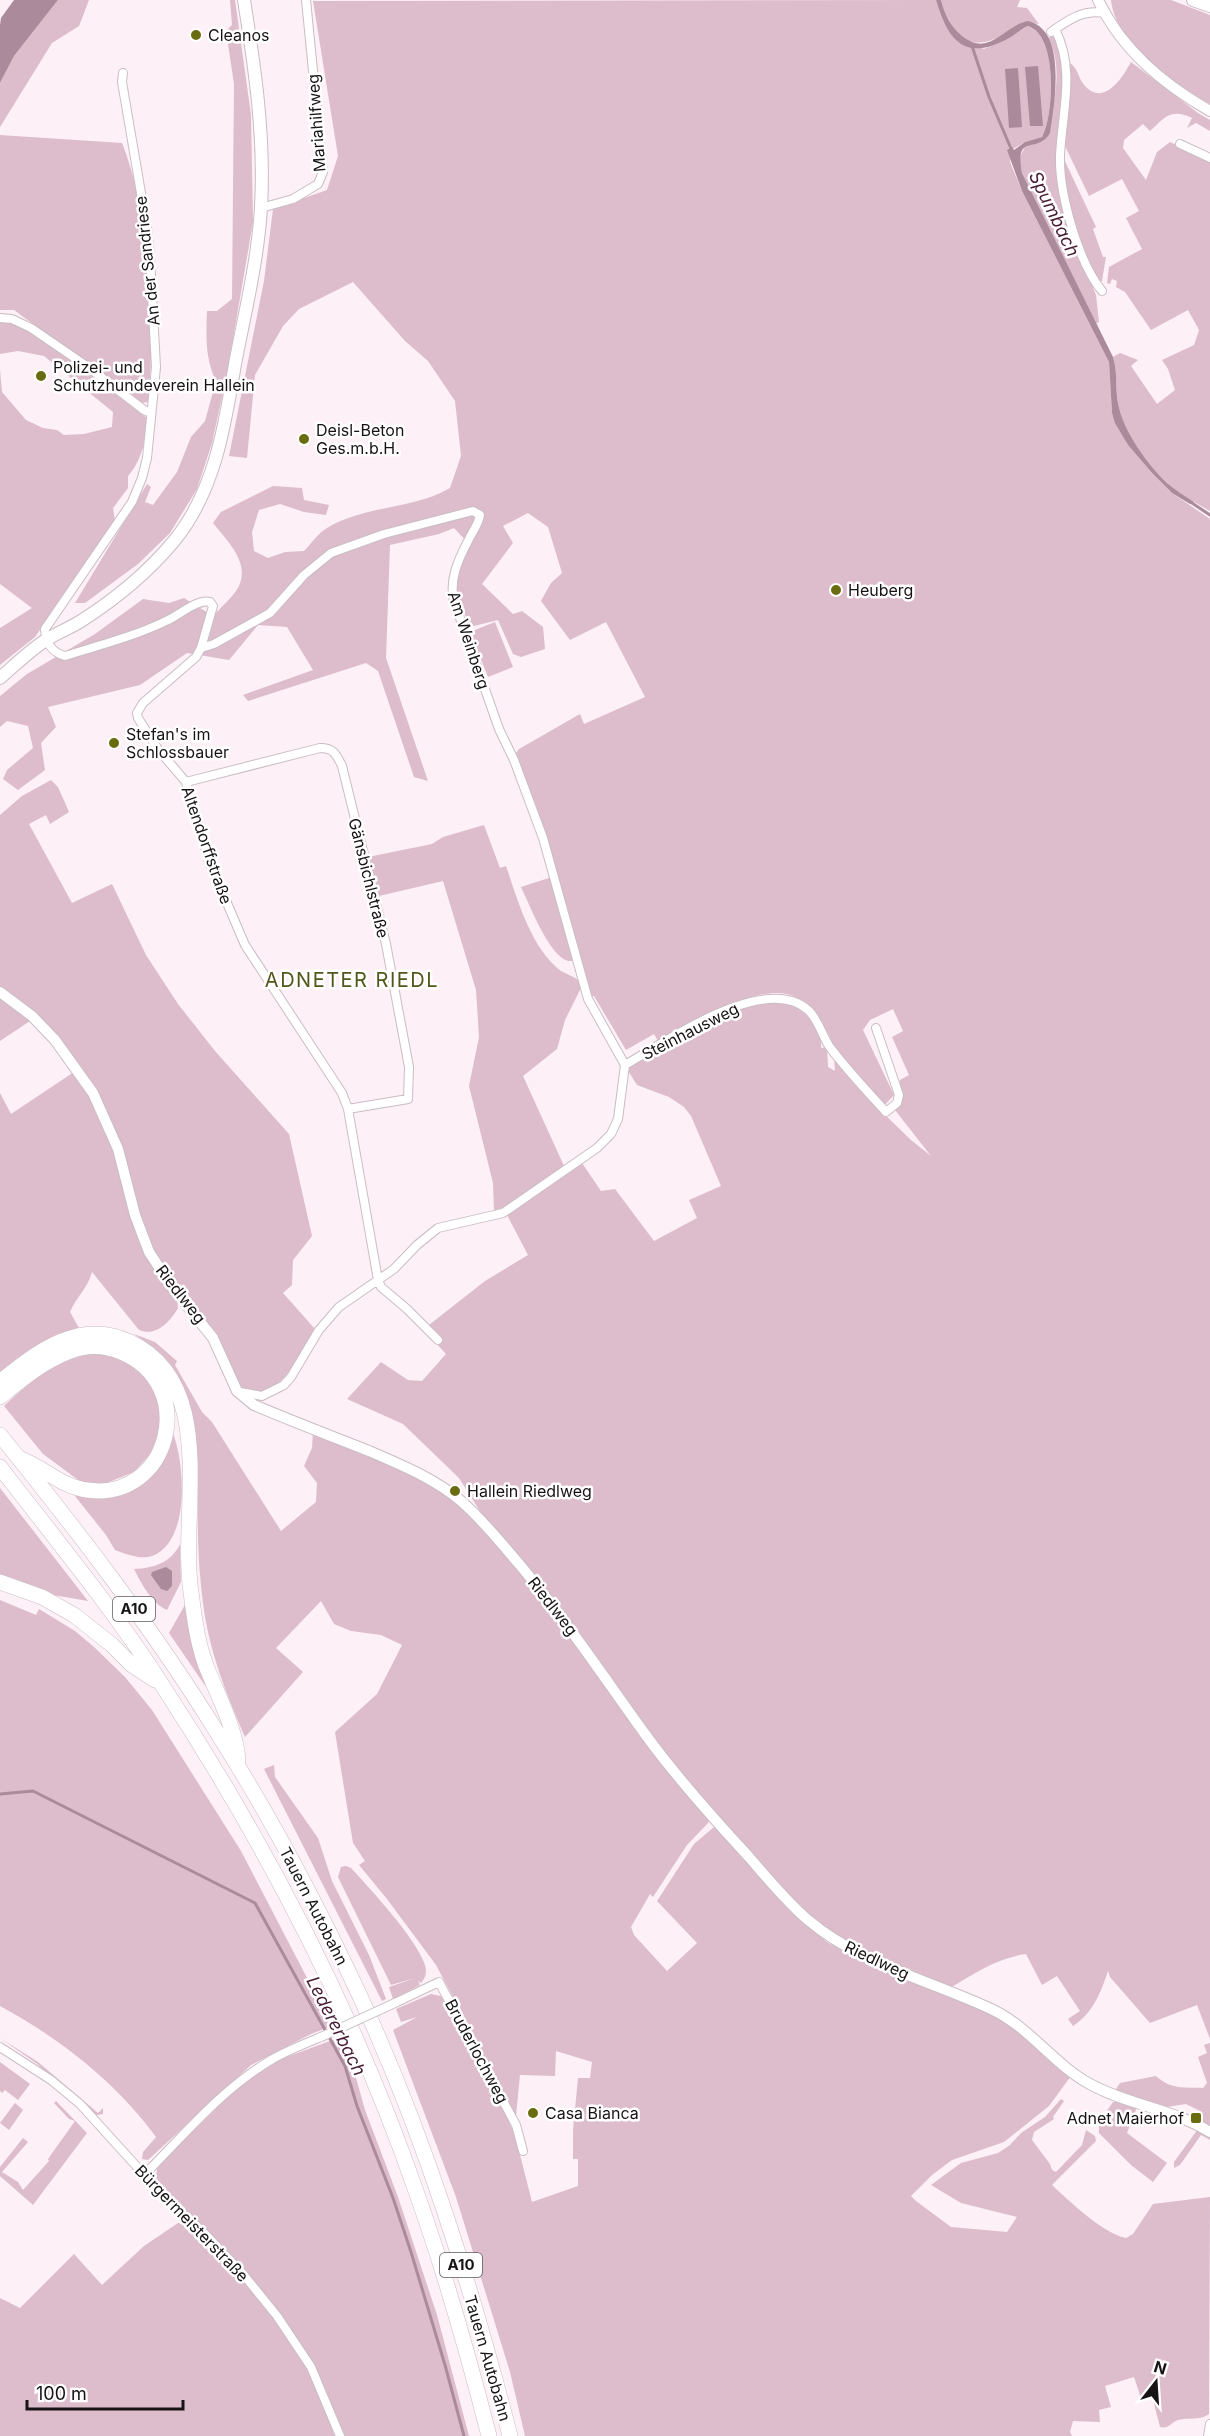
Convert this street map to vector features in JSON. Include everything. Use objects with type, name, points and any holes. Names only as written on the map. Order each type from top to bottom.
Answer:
[{"type":"highway","points":[[2,1388],[30,1358],[51,1345],[78,1335],[94,1334],[115,1337],[136,1345],[154,1357],[170,1377],[183,1407],[189,1441],[188,1565],[198,1637],[237,1745],[238,1767]]},
{"type":"highway","points":[[2,1388],[69,1351],[97,1346],[115,1349],[138,1360],[157,1381],[167,1408],[168,1423],[159,1453],[141,1476],[118,1488],[95,1491],[72,1486],[19,1458]]},
{"type":"highway","name":"Tauern Autobahn","points":[[0,1435],[74,1527],[138,1614],[215,1729],[302,1880],[349,1974],[404,2102],[438,2189],[485,2342],[510,2436]]},
{"type":"highway","name":"Tauern Autobahn","points":[[0,1467],[97,1593],[162,1685],[207,1755],[296,1913],[342,2009],[384,2108],[416,2192],[455,2310],[489,2436]]},
{"type":"highway","points":[[0,1582],[42,1597],[74,1615],[112,1645],[132,1665],[162,1685]]},
{"type":"main road","points":[[0,678],[46,640],[82,620],[130,585],[174,541],[204,491],[225,425],[251,285],[261,208],[259,99],[244,0]]},
{"type":"main road","points":[[1193,0],[1210,6]]},
{"type":"street","name":"Mariahilfweg","points":[[261,208],[292,199],[318,184],[323,172],[306,0]]},
{"type":"street","points":[[1098,0],[1120,39],[1139,59],[1163,81],[1210,111]]},
{"type":"street","points":[[1105,0],[1105,13]]},
{"type":"street","points":[[1102,291],[1080,248],[1063,190],[1060,160],[1067,76],[1066,56],[1053,31],[1087,12],[1105,13]]},
{"type":"street","name":"An der Sandriese","points":[[46,640],[45,629],[132,502],[147,458],[156,368],[149,248],[123,92],[123,73]]},
{"type":"street","points":[[1180,144],[1210,158]]},
{"type":"street","points":[[0,318],[12,319],[31,328],[151,413]]},
{"type":"street","name":"Am Weinberg","points":[[201,648],[214,644],[270,613],[304,575],[331,552],[384,534],[473,511],[480,515],[479,524],[468,541],[452,579],[451,588],[454,601],[499,729],[543,838],[588,999],[625,1065]]},
{"type":"street","points":[[46,640],[53,650],[65,656],[119,640],[156,625],[206,600],[210,602],[212,609],[201,648]]},
{"type":"street","name":"Altendorffstraße","points":[[201,648],[196,657],[143,703],[137,714],[157,748],[186,782],[209,861],[245,945],[342,1094],[348,1109],[378,1280]]},
{"type":"street","name":"Gänsbichlstraße","points":[[186,782],[320,748],[332,750],[342,766],[386,944],[409,1067],[408,1099],[348,1109]]},
{"type":"street","name":"Riedlweg","points":[[0,992],[32,1016],[55,1040],[93,1093],[115,1141],[135,1215],[149,1252],[172,1287],[213,1338],[237,1391],[254,1405],[406,1467],[437,1483],[460,1500],[494,1533],[542,1590],[580,1640],[647,1737],[715,1820],[787,1900],[825,1933],[857,1951],[992,2010],[1018,2024],[1059,2062],[1087,2083],[1113,2096],[1169,2113],[1210,2132]]},
{"type":"street","name":"Steinhausweg","points":[[237,1391],[250,1396],[262,1396],[284,1385],[319,1330],[339,1307],[378,1280],[438,1228],[503,1213],[597,1148],[611,1134],[618,1119],[625,1065],[709,1018],[746,1003],[782,998],[796,1001],[811,1012],[829,1046],[886,1113],[897,1103],[899,1095],[876,1028]]},
{"type":"street","points":[[378,1280],[381,1287],[438,1340]]},
{"type":"street","name":"Bruderlochweg","points":[[145,2175],[190,2127],[251,2073],[272,2060],[439,1982],[516,2125],[523,2151]]},
{"type":"street","name":"Bürgermeisterstraße","points":[[0,2047],[51,2080],[80,2104],[168,2201],[206,2235],[243,2274],[277,2316],[311,2367],[340,2436]]},
{"type":"street","points":[[1208,2436],[1210,2424]]},
{"type":"shaded area","points":[[14,0],[58,0],[14,56],[0,83],[1,18]]},
{"type":"shaded area","points":[[58,0],[89,0],[79,26],[52,43],[0,127],[0,83],[14,56]]},
{"type":"shaded area","points":[[230,0],[235,0],[251,115],[253,222],[227,374],[212,443],[197,489],[170,533],[138,564],[85,603],[75,603],[147,484],[151,487],[145,502],[153,505],[177,472],[191,437],[205,421],[216,381],[208,355],[207,311],[217,311],[232,299],[234,84],[226,31],[232,25]]},
{"type":"shaded area","points":[[936,0],[947,27],[964,41],[984,49],[1028,26],[1038,32],[1045,44],[1051,77],[1051,95],[1046,126],[1042,137],[1025,142],[1013,149],[1010,162],[1022,191],[1109,362],[1112,413],[1128,445],[1172,493],[1210,519],[1210,2039],[1197,2005],[1150,2023],[1110,1977],[1108,1971],[1091,2008],[1073,2026],[1068,2019],[1080,2011],[1057,1976],[1042,1985],[1026,1954],[996,1963],[950,1988],[846,1942],[806,1915],[776,1885],[661,1750],[488,1524],[459,1478],[403,1424],[347,1399],[381,1362],[408,1380],[422,1381],[446,1354],[436,1343],[441,1337],[429,1325],[485,1281],[528,1255],[507,1215],[582,1163],[601,1191],[615,1189],[654,1241],[697,1218],[689,1200],[721,1186],[691,1116],[684,1107],[669,1097],[637,1085],[627,1069],[723,1015],[763,1001],[779,1000],[796,1007],[813,1022],[820,1036],[821,1048],[827,1047],[828,1067],[835,1071],[833,1046],[828,1033],[807,1005],[787,994],[773,993],[739,1001],[658,1041],[654,1034],[626,1050],[594,996],[591,997],[557,878],[517,762],[516,753],[519,749],[580,714],[584,724],[645,697],[606,622],[570,640],[541,601],[551,583],[562,573],[548,527],[528,513],[503,526],[513,543],[482,584],[513,614],[522,611],[543,627],[545,649],[521,657],[513,654],[498,620],[474,626],[469,623],[454,591],[458,571],[469,544],[454,528],[439,534],[390,545],[386,658],[428,781],[414,777],[378,671],[366,663],[248,701],[243,695],[313,670],[287,627],[258,625],[229,660],[187,653],[140,685],[48,707],[56,727],[41,743],[45,770],[18,790],[3,779],[7,770],[33,748],[28,726],[7,721],[0,727],[0,696],[27,674],[95,634],[143,599],[169,603],[184,598],[213,616],[233,595],[238,588],[242,570],[236,553],[213,523],[221,512],[273,486],[302,488],[304,500],[329,505],[326,515],[304,512],[280,504],[259,510],[252,532],[254,551],[268,558],[285,552],[304,551],[324,530],[357,515],[420,500],[450,488],[461,456],[455,401],[428,361],[405,341],[353,282],[299,309],[283,326],[255,375],[247,458],[229,456],[264,281],[273,209],[327,190],[338,156],[313,1]],"holes":[[[893,1009],[903,1031],[892,1037],[909,1075],[900,1080],[895,1110],[931,1156],[880,1110],[894,1095],[863,1030],[870,1020]]]},
{"type":"shaded area","points":[[936,0],[941,0],[954,28],[972,42],[981,44],[989,42],[1028,21],[1041,27],[1049,38],[1056,70],[1050,133],[1039,143],[1024,148],[1020,160],[1022,173],[1113,357],[1118,403],[1130,436],[1159,475],[1170,486],[1194,502],[1190,504],[1172,493],[1152,473],[1128,445],[1115,423],[1112,413],[1109,362],[1022,191],[1007,150],[1012,147],[1014,150],[1025,142],[1042,137],[1046,126],[1051,95],[1051,77],[1045,44],[1038,32],[1028,26],[994,45],[970,48],[953,37],[946,27]]},
{"type":"shaded area","points":[[941,0],[1020,0],[1017,7],[1027,8],[1039,24],[1024,22],[996,38],[984,42],[973,42],[963,38],[955,30],[947,18]]},
{"type":"shaded area","points":[[1111,0],[1171,0],[1210,15],[1210,104],[1148,61],[1123,33],[1115,17]]},
{"type":"shaded area","points":[[1054,35],[1064,66],[1058,173],[1081,258],[1096,295],[1099,322],[1095,324],[1022,173],[1019,158],[1025,147],[1044,140],[1056,89],[1056,62],[1048,38]]},
{"type":"shaded area","points":[[1131,62],[1210,120],[1210,131],[1196,123],[1187,128],[1192,118],[1173,114],[1150,131],[1143,124],[1124,140],[1123,148],[1146,180],[1157,152],[1170,142],[1210,161],[1210,511],[1182,495],[1167,483],[1136,446],[1121,414],[1113,357],[1120,353],[1138,360],[1131,366],[1157,404],[1175,390],[1168,369],[1162,360],[1194,345],[1199,330],[1188,310],[1151,330],[1125,292],[1116,287],[1117,281],[1112,279],[1110,284],[1107,283],[1109,267],[1142,249],[1126,218],[1139,211],[1122,179],[1089,196],[1065,146],[1070,63],[1085,86],[1092,92],[1099,93],[1112,88]]},
{"type":"shaded area","points":[[1038,66],[1043,126],[1030,126],[1025,67]]},
{"type":"shaded area","points":[[1018,68],[1022,127],[1009,128],[1005,69]]},
{"type":"shaded area","points":[[0,135],[122,143],[139,203],[149,271],[151,339],[148,402],[141,403],[14,310],[0,310]]},
{"type":"shaded area","points":[[1062,155],[1096,227],[1093,229],[1103,257],[1106,257],[1102,281],[1098,281],[1074,220],[1066,188]]},
{"type":"shaded area","points":[[0,323],[11,323],[25,329],[86,371],[147,418],[142,449],[137,463],[128,476],[128,488],[113,508],[115,521],[35,637],[0,665],[0,628],[32,608],[0,584],[0,370],[2,392],[26,420],[43,428],[57,430],[64,435],[84,434],[112,427],[113,412],[44,356],[18,351],[0,354]]},
{"type":"shaded area","points":[[495,622],[513,667],[488,677],[470,632]]},
{"type":"shaded area","points":[[51,780],[58,787],[69,812],[50,824],[46,815],[29,824],[72,903],[112,884],[146,955],[178,1004],[215,1051],[289,1134],[312,1236],[293,1260],[292,1285],[283,1293],[315,1329],[293,1366],[273,1387],[261,1391],[249,1390],[235,1382],[186,1298],[151,1249],[92,1085],[0,988],[0,815],[22,796]]},
{"type":"shaded area","points":[[484,825],[500,868],[506,866],[521,909],[541,950],[561,971],[578,980],[581,988],[565,1020],[557,1049],[523,1076],[564,1166],[507,1206],[494,1211],[493,1183],[469,1086],[479,1037],[476,990],[443,881],[379,896],[368,857],[432,844],[443,837]]},
{"type":"shaded area","points":[[552,877],[574,958],[572,961],[564,959],[549,943],[521,887]]},
{"type":"shaded area","points":[[0,997],[30,1021],[0,1041]]},
{"type":"shaded area","points":[[74,1072],[92,1100],[105,1127],[125,1186],[123,1190],[127,1207],[177,1299],[178,1308],[167,1323],[157,1330],[145,1332],[139,1330],[92,1272],[70,1312],[80,1330],[57,1337],[37,1347],[0,1373],[0,1093],[11,1114]]},
{"type":"shaded area","points":[[134,1334],[155,1342],[177,1361],[175,1365],[202,1412],[212,1422],[281,1531],[316,1502],[317,1483],[304,1466],[312,1448],[313,1431],[438,1487],[494,1537],[706,1813],[709,1822],[687,1845],[653,1897],[650,1894],[631,1927],[634,1935],[667,1971],[697,1943],[657,1901],[694,1844],[714,1827],[826,1941],[1008,2021],[1071,2076],[1049,2106],[1004,2142],[952,2160],[932,2175],[911,2196],[916,2201],[951,2227],[1007,2232],[1017,2217],[961,2203],[931,2185],[961,2163],[998,2153],[1010,2145],[1021,2133],[1045,2117],[1061,2099],[1064,2101],[1053,2117],[1054,2119],[1034,2132],[1032,2140],[1052,2170],[1056,2172],[1082,2145],[1086,2130],[1095,2136],[1096,2141],[1052,2185],[1097,2224],[1126,2238],[1133,2234],[1153,2204],[1210,2197],[1209,2414],[1178,2420],[1168,2426],[1160,2427],[1152,2396],[1141,2398],[1134,2377],[1105,2386],[1111,2407],[1099,2410],[1100,2422],[1073,2421],[1070,2432],[1072,2436],[525,2436],[510,2372],[456,2197],[393,2030],[417,2017],[401,2022],[396,2009],[431,1994],[441,1996],[446,2003],[486,2073],[515,2135],[532,2202],[578,2186],[578,2159],[573,2159],[573,2130],[578,2078],[590,2078],[592,2062],[556,2051],[555,2076],[520,2075],[516,2116],[436,1965],[359,1865],[365,1861],[353,1843],[335,1732],[377,1694],[402,1645],[381,1635],[351,1631],[334,1624],[321,1601],[276,1648],[303,1672],[245,1737],[219,1672],[206,1621],[199,1555],[197,1456],[190,1410],[183,1389],[171,1369],[155,1351]]},
{"type":"shaded area","points":[[91,1353],[113,1355],[135,1366],[151,1382],[161,1406],[161,1431],[155,1449],[134,1472],[104,1484],[81,1482],[43,1454],[4,1406],[44,1373],[66,1361]]},
{"type":"shaded area","points":[[172,1431],[180,1461],[182,1480],[182,1500],[173,1535],[165,1548],[152,1556],[138,1557],[115,1550],[71,1491],[128,1489]]},
{"type":"shaded area","points":[[0,1488],[88,1601],[53,1595],[0,1577]]},
{"type":"shaded area","points":[[180,1544],[181,1582],[167,1610],[156,1603],[134,1569],[167,1560]]},
{"type":"shaded area","points":[[166,1567],[172,1571],[172,1586],[167,1591],[161,1589],[151,1575],[152,1572]]},
{"type":"shaded area","points":[[0,1600],[36,1615],[39,1609],[75,1631],[125,1677],[152,1710],[241,1851],[332,2026],[311,2034],[251,2065],[148,2160],[142,2159],[143,2152],[156,2137],[123,2098],[65,2047],[0,2006]]},
{"type":"shaded area","points":[[186,1603],[196,1653],[206,1687],[169,1633]]},
{"type":"shaded area","points":[[274,1765],[275,1777],[318,1838],[332,1881],[369,1955],[386,1999],[382,2001],[264,1769]]},
{"type":"shaded area","points":[[341,1867],[351,1868],[392,1915],[412,1941],[425,1965],[425,1977],[421,1983],[418,1981],[420,1985],[393,1999],[389,1987],[415,1978],[391,1985],[338,1877]]},
{"type":"shaded area","points":[[0,2038],[38,2062],[98,2113],[103,2108],[103,2114],[96,2115],[36,2063]]},
{"type":"shaded area","points":[[338,2038],[356,2078],[365,2110],[398,2197],[437,2315],[469,2436],[343,2436],[312,2363],[293,2332],[251,2280],[155,2183],[157,2169],[164,2160],[243,2082],[276,2061]]},
{"type":"shaded area","points":[[1210,2043],[1210,2128],[1196,2120],[1200,2111],[1186,2104],[1167,2107],[1114,2092],[1120,2083],[1156,2076],[1173,2086],[1203,2088],[1207,2083],[1198,2057],[1207,2053],[1204,2045]]},
{"type":"shaded area","points":[[0,2062],[30,2084],[18,2100],[5,2090],[2,2093],[0,2091]]},
{"type":"shaded area","points":[[56,2101],[87,2133],[33,2205],[0,2176],[0,2167],[23,2138],[28,2142],[2,2172],[18,2182],[23,2190],[49,2161],[48,2159],[75,2121],[69,2119],[54,2103]]},
{"type":"shaded area","points":[[1113,2102],[1137,2107],[1127,2133],[1167,2163],[1153,2182],[1131,2165],[1099,2133],[1099,2122]]},
{"type":"shaded area","points":[[15,2103],[23,2110],[9,2130],[0,2123]]},
{"type":"shaded area","points":[[1198,2129],[1210,2137],[1210,2140],[1201,2135],[1180,2165],[1174,2168],[1174,2162]]},
{"type":"shaded area","points":[[178,2223],[188,2225],[262,2302],[309,2368],[336,2436],[0,2436],[0,2298],[20,2308],[74,2254],[102,2285],[144,2246]]},
{"type":"waterway","points":[[972,46],[989,97],[1012,151]]},
{"type":"waterway","name":"Spumbach","points":[[1189,501],[1210,515]]},
{"type":"waterway","name":"Ledererbach","points":[[0,1794],[33,1791],[255,1903],[345,2066],[357,2106],[393,2198],[411,2252],[464,2436]]},
{"type":"place","name":"Cleanos","points":[[196,35]]},
{"type":"place","name":"Polizei- und Schutzhundeverein Hallein","points":[[41,376]]},
{"type":"place","name":"Deisl-Beton Ges.m.b.H.","points":[[304,439]]},
{"type":"place","name":"Heuberg","points":[[836,590]]},
{"type":"place","name":"Stefan's im Schlossbauer","points":[[114,743]]},
{"type":"place","name":"Hallein Riedlweg","points":[[455,1491]]},
{"type":"place","name":"Casa Bianca","points":[[533,2113]]},
{"type":"place","name":"Adnet Maierhof","points":[[1196,2118]]},
{"type":"district","name":"ADNETER RIEDL","points":[[352,980]]}]
